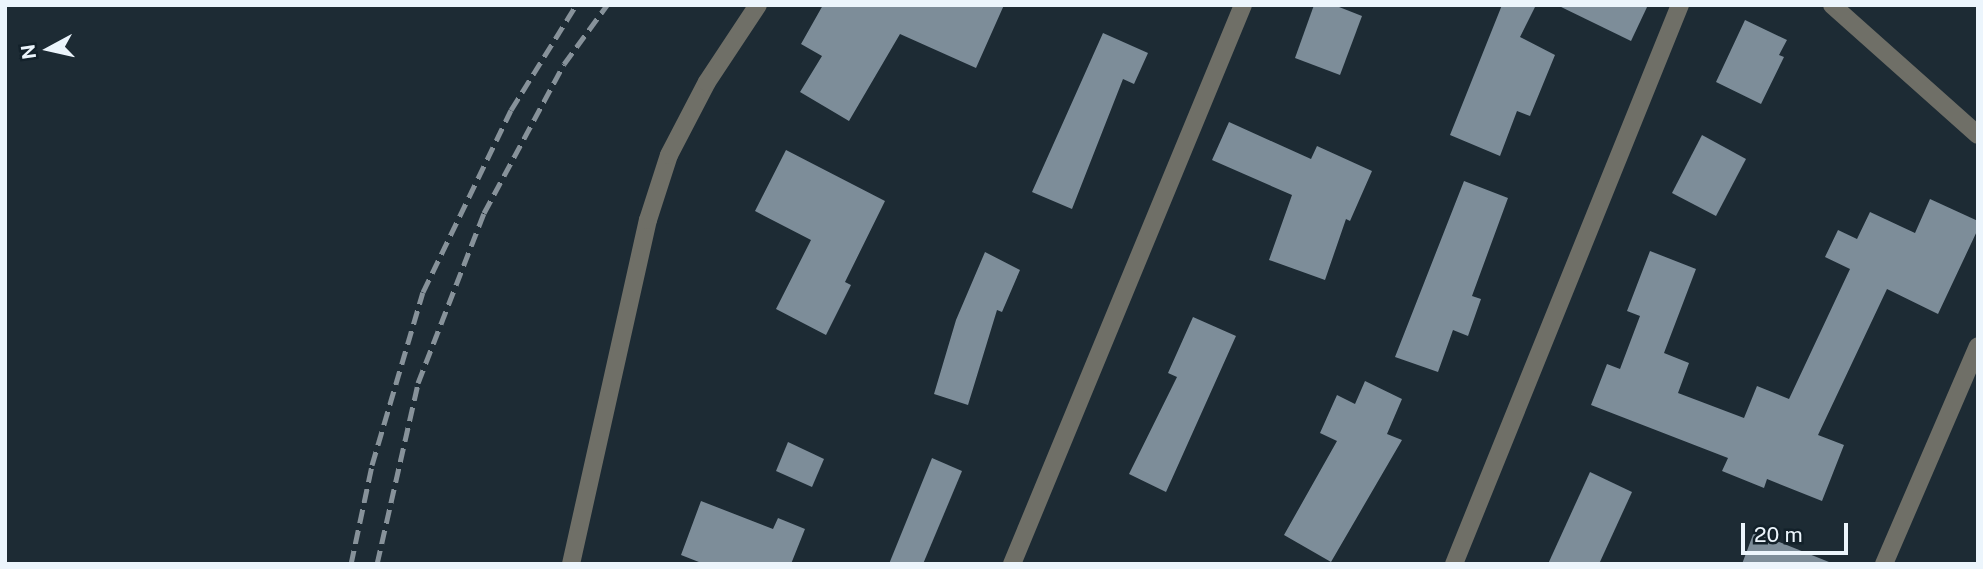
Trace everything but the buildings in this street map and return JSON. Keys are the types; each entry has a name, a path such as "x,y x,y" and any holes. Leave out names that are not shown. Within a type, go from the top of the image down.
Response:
{"street":[{"path":"571,564 648,219 682,131 707,82 758,5"},
{"path":"1012,564 1243,5"},
{"path":"1454,564 1680,5"},
{"path":"1832,5 1978,135"},
{"path":"1884,564 1978,346"}],"railway":[{"path":"351,564 372,465 423,292 511,110 576,5"},
{"path":"377,564 418,383 484,213 564,64 607,5"}]}
